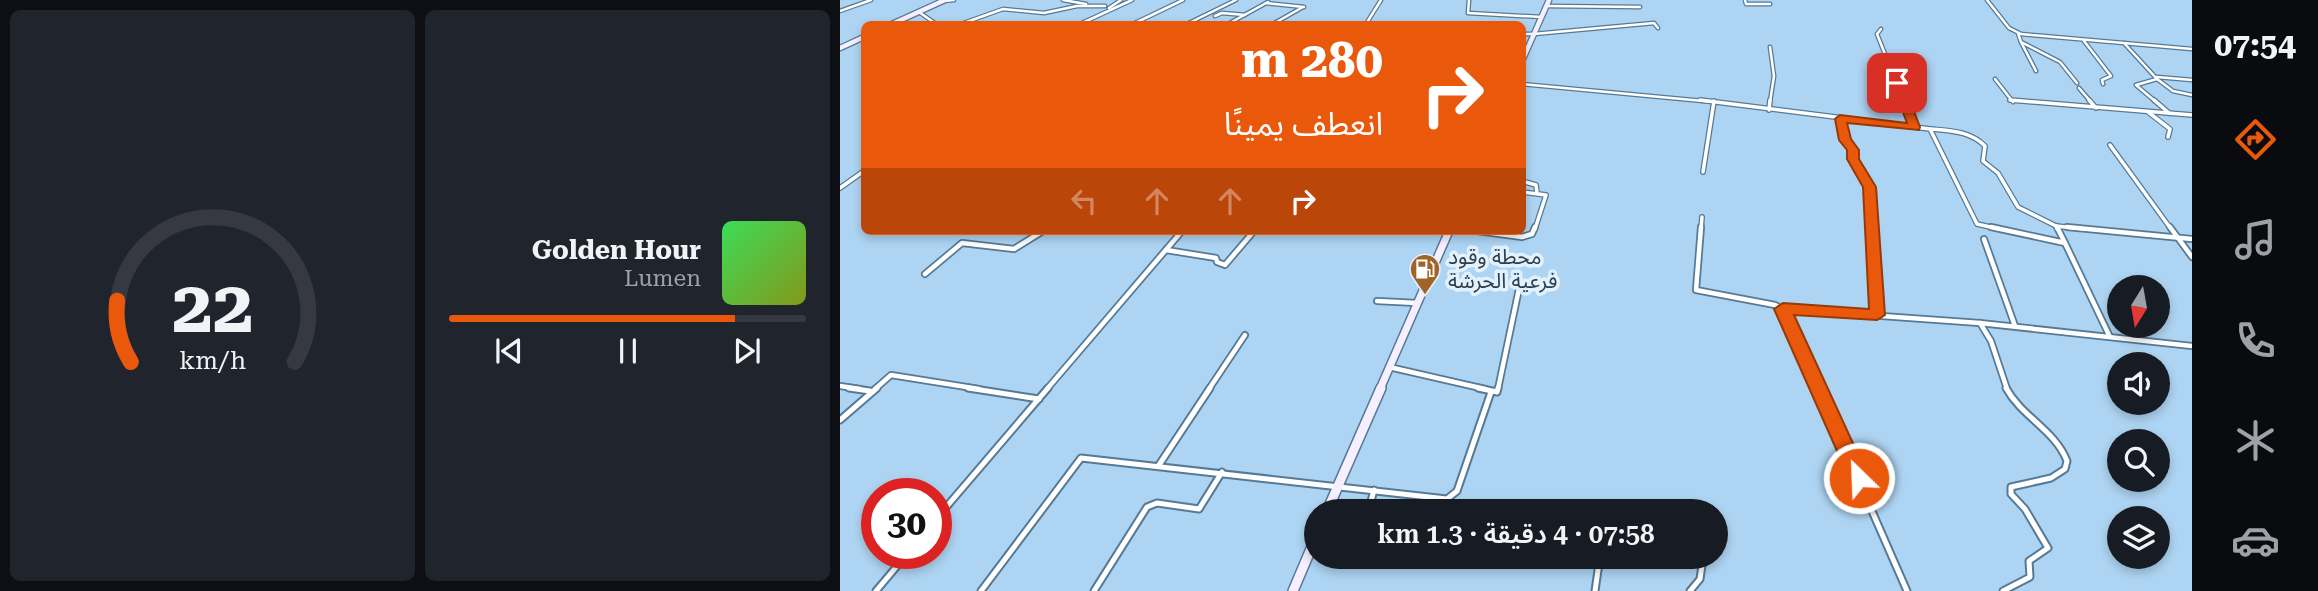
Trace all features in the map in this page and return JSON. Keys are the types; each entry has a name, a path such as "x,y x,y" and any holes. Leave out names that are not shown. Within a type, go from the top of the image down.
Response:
{"street":[{"path":"840,11 872,0"},
{"path":"899,21 944,0 954,0"},
{"path":"1063,0 1108,7"},
{"path":"1085,21 1121,0"},
{"path":"969,21 1003,9 1046,13 1077,6 1108,7 1132,0"},
{"path":"1139,21 1183,0"},
{"path":"1192,21 1236,0"},
{"path":"1368,21 1381,0"},
{"path":"1469,0 1468,13 1542,18"},
{"path":"1526,52 1549,0"},
{"path":"1745,0 1746,4 1770,4"},
{"path":"1987,0 2009,28 2018,33 2192,49"},
{"path":"1234,21 1267,2 1304,7 1278,21"},
{"path":"1546,6 1640,7"},
{"path":"919,12 932,21"},
{"path":"1215,16 1222,13 1245,15"},
{"path":"1526,34 1637,24 1656,24 1658,28"},
{"path":"1881,29 1878,34 1886,58 1914,127"},
{"path":"2018,33 2036,71"},
{"path":"840,48 861,38"},
{"path":"2088,41 2111,76 2102,80 2103,84"},
{"path":"2021,43 2060,62 2096,108"},
{"path":"2124,43 2156,78 2172,91 2192,95"},
{"path":"1769,110 1774,76 1770,47"},
{"path":"2156,78 2192,80"},
{"path":"2156,78 2154,82 2136,84 2170,113"},
{"path":"1995,79 2008,99 2014,102 2192,115"},
{"path":"1526,84 1713,102 1965,133 1985,146 1983,161 1998,173 2017,206 2056,226 2192,239"},
{"path":"1703,172 1713,102"},
{"path":"2148,112 2170,129 2168,137"},
{"path":"1840,119 1845,140 1853,150 1853,159 1869,187 1877,315"},
{"path":"1930,130 1961,196 1970,206 1975,223 2065,243"},
{"path":"2110,145 2192,257"},
{"path":"840,188 861,173"},
{"path":"1526,182 1535,185 1537,193"},
{"path":"1526,192 1546,195 1530,235 1526,235"},
{"path":"1702,217 1696,290 1772,304 1783,309 2107,335"},
{"path":"2056,226 2107,331"},
{"path":"925,274 962,243 1016,250 1029,245 1039,235"},
{"path":"952,501 1179,235"},
{"path":"1166,250 1216,258 1217,262 1225,265 1251,235"},
{"path":"1332,499 1447,235"},
{"path":"1984,239 2015,326"},
{"path":"1389,367 1491,392 1498,391 1502,360 1520,284"},
{"path":"1377,301 1418,303"},
{"path":"1783,309 1907,591"},
{"path":"1980,323 1992,340 2012,397 2026,414 2040,423 2067,461 2065,469 2051,478 2011,487 2011,494 2025,509 2049,548 2029,561 2030,577 2003,591"},
{"path":"1159,466 1245,335"},
{"path":"2132,338 2192,346"},
{"path":"840,420 888,376 894,375 1040,399"},
{"path":"840,386 871,391"},
{"path":"981,591 1080,458 1453,497 1491,392"},
{"path":"1094,591 1147,507 1157,503 1199,509 1222,472"},
{"path":"1371,499 1374,490"},
{"path":"1293,591 1304,565"},
{"path":"876,591 895,569"},
{"path":"1595,591 1598,569"},
{"path":"1690,591 1700,579 1701,569"}],"place":[{"name":"محطة وقود فرعية الحرشة","path":"1425,296"}],"route":[{"path":"1859,478 1783,309 1877,315 1869,187 1851,155 1853,150 1845,140 1844,126 1840,119 1914,127 1897,83"}]}
